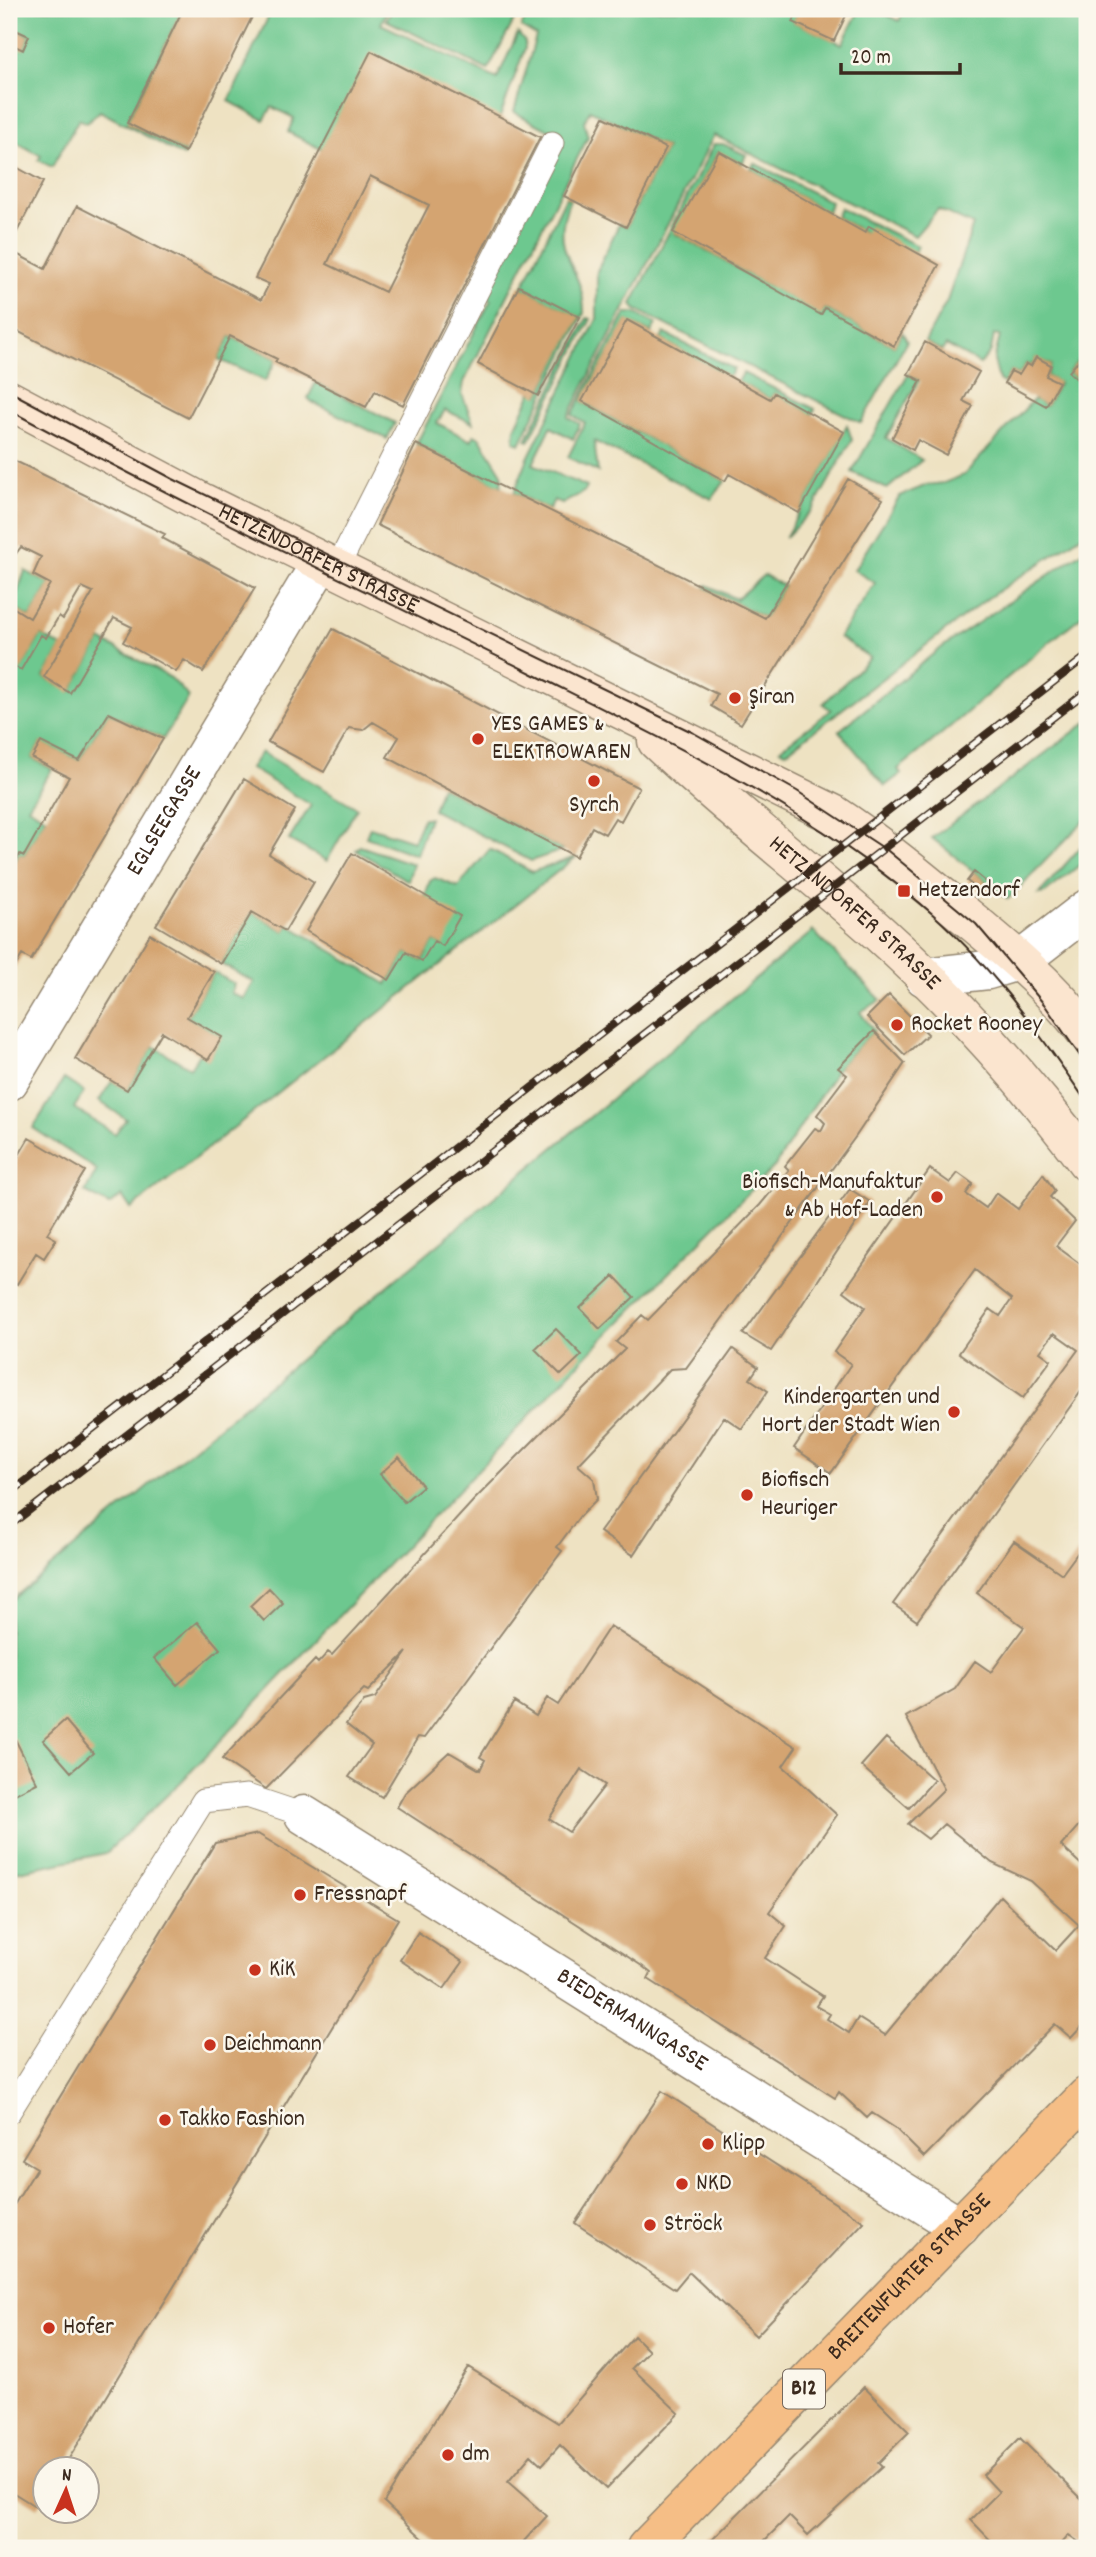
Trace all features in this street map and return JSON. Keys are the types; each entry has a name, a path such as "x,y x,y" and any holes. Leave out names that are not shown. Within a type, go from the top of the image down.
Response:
{"main road":[{"name":"HETZENDORFER STRASSE","path":"9,400 329,566 833,814 888,851 1021,960 1058,995 1087,1033"},
{"name":"HETZENDORFER STRASSE","path":"631,716 716,797 880,934 973,1025 1041,1101 1087,1161"},
{"name":"BREITENFURTER STRASSE","path":"646,2548 1087,2096"}],"street":[{"name":"EGLSEEGASSE","path":"9,1081 329,566"},
{"path":"924,977 988,970 1021,960 1087,909"},
{"name":"BIEDERMANNGASSE","path":"304,1815 960,2227"}],"lane":[{"path":"329,566 552,143"},
{"path":"9,2112 203,1801 247,1796 304,1815"}],"green space":[{"path":"9,9 183,9 127,123 185,152 183,156 100,111 87,123 79,119 52,167 38,160 41,156 16,142 13,146 9,144 9,43 23,49 29,36 9,27"},
{"path":"272,9 388,9 381,24 497,79 518,33 525,42 525,48 500,117 321,149 288,132 294,118 272,107 264,120 229,101"},
{"path":"392,9 520,9 488,70 386,20"},
{"path":"530,9 799,9 794,22 842,44 860,9 887,9 885,14 899,21 905,9 1087,9 1087,350 1069,372 1087,388 1087,532 988,598 786,752 780,749 831,710 823,704 870,658 839,637 875,583 854,570 900,496 964,475 1034,399 1046,406 1059,383 1046,376 1051,365 1036,358 1031,366 1026,364 1019,375 1011,371 1004,383 999,380 994,360 1000,336 994,335 991,351 980,364 946,345 942,351 925,342 947,301 973,225 938,209 915,236 714,135 568,417 580,424 573,439 551,427 533,464 587,487 585,491 562,504 554,500 549,510 514,493 528,458 597,319 597,271 619,224 626,227 666,148 590,110 584,122 588,137 464,382 462,394 473,423 445,410 437,423 471,441 474,435 480,438 502,474 501,487 416,444 491,300 474,291 552,132 514,112 536,36 521,27"},
{"path":"714,144 723,144 746,155 742,164 718,152 674,233 821,314 825,308 894,346 902,332 907,341 861,423 635,309 632,304"},
{"path":"754,163 831,202 827,212 751,169"},
{"path":"566,197 570,199 562,235 564,248 579,282 584,313 520,444 514,441 515,428 532,392 539,395 579,317 522,288"},
{"path":"840,208 918,246 915,252 865,233 836,217"},
{"path":"626,313 635,313 656,324 651,333 627,321 582,401 725,481 712,499 594,441 598,472 568,457 585,423 572,415"},
{"path":"587,318 591,319 529,441 526,440"},
{"path":"664,333 734,369 729,377 661,339"},
{"path":"230,336 277,359 265,381 218,359"},
{"path":"743,373 815,409 812,415 774,393 770,399 738,382"},
{"path":"908,374 919,380 886,438 922,460 887,489 852,472"},
{"path":"316,382 395,423 387,439 312,402 308,398"},
{"path":"847,425 852,440 813,509 785,538"},
{"path":"1087,549 1087,612 898,769 901,774 885,786 839,731 938,650"},
{"path":"25,571 50,584 30,618 14,608 9,616"},
{"path":"764,575 784,586 765,618 705,588 707,585 736,599"},
{"path":"41,635 62,647 44,677 70,692 101,640 171,678 189,697 163,739 109,713 79,761 41,743 32,758 52,769 28,807 46,818 24,856 20,854 12,868 9,867 9,663 21,669"},
{"path":"1087,722 1087,818 1008,899 932,838"},
{"path":"261,752 357,808 327,861 289,840 311,805 250,768"},
{"path":"441,786 563,850 531,861 433,810"},
{"path":"423,818 429,818 416,855 366,837 370,827 413,841"},
{"path":"1087,840 1087,859 1045,893 1039,894"},
{"path":"360,846 413,864 408,881 356,850"},
{"path":"490,849 532,872 576,857 131,1209 122,1196 109,1205 85,1192 97,1170 33,1128 64,1079 84,1092 74,1108 115,1134 126,1119 99,1101 112,1081 127,1090 153,1046 190,1068 199,1054 208,1059 221,1037 187,1017 214,972 234,984 231,993 244,999 254,982 221,964 252,912 284,931 289,925 387,984 406,952 422,961 434,941 442,945 425,896 430,881 435,878 458,887"},
{"path":"813,931 881,1000 860,1012 874,1031 838,1068 775,1166 591,1351 181,1782 106,1853 9,1873 9,1602"}],"building":[{"path":"183,9 256,9 185,152 127,123"},
{"path":"799,9 849,9 834,41 793,22"},
{"path":"9,27 29,36 23,50 9,43"},
{"path":"371,51 540,137 403,405 375,391 366,407 275,362 277,359 230,336 188,418 9,327 9,250 45,269 77,206 261,300 269,284 255,278","holes":["370,176 429,205 385,292 327,264"]},
{"path":"604,117 666,148 626,227 564,196"},
{"path":"719,151 865,233 869,226 939,265 894,346 825,308 821,315 673,232"},
{"path":"9,163 43,182 9,247"},
{"path":"519,286 580,317 538,396 478,364"},
{"path":"627,320 770,399 774,393 844,432 799,513 729,474 725,481 582,401"},
{"path":"925,342 979,372 963,401 973,406 946,455 918,440 913,450 892,438 921,381 908,374"},
{"path":"1087,350 1087,388 1069,372"},
{"path":"1036,357 1051,365 1046,376 1059,382 1046,406 1004,383 1011,371 1019,375 1026,364 1031,366"},
{"path":"416,444 765,618 848,479 883,499 741,724 711,706 717,694 377,525"},
{"path":"9,458 165,534 162,538 255,588 203,672 184,660 176,672 123,642 132,627 114,618 70,693 44,677 93,592 82,587 63,619 59,616 46,638 41,635 21,670 9,663 9,616 14,608 30,618 50,584 33,575 41,557 21,547 9,563"},
{"path":"333,629 639,788 621,821 615,818 605,834 592,827 576,857 387,757 399,737 373,722 363,730 349,728 324,772 268,742"},
{"path":"109,713 163,739 31,960 22,955 9,977 9,888 12,883 9,881 9,867 12,868 20,854 24,856 69,777 32,758 41,742 79,761"},
{"path":"244,779 295,810 269,854 314,882 285,931 252,912 221,964 156,925"},
{"path":"352,853 460,916 443,946 434,941 422,961 406,952 389,980 306,931"},
{"path":"974,872 996,890 987,897 967,881"},
{"path":"150,934 214,972 187,1017 222,1037 208,1060 162,1032 127,1090 75,1059"},
{"name":"Rocket Rooney","path":"889,995 928,1034 905,1055 867,1017"},
{"path":"874,1031 905,1063 856,1136 686,1368 670,1369 578,1465 594,1479 597,1499 580,1516 557,1547 562,1551 424,1738 418,1737 382,1797 349,1777 372,1745 346,1724 364,1701 375,1698 407,1652 368,1691 364,1689 266,1789 222,1759 315,1660 318,1663 328,1652 332,1655 474,1500 625,1349 616,1342 642,1315 648,1320 760,1205 789,1170 785,1166 815,1128 821,1131 825,1123 817,1115 847,1075 838,1068"},
{"path":"29,1138 85,1171 47,1234 56,1239 44,1258 36,1253 17,1284 9,1279 9,1172"},
{"path":"930,1169 950,1183 958,1173 973,1184 966,1194 986,1208 996,1193 1018,1209 1043,1174 1055,1191 1050,1197 1075,1221 1056,1246 1087,1269 1087,1383 917,1621 893,1604 1078,1350 1054,1333 1040,1352 1051,1360 1023,1398 959,1353 990,1309 1000,1316 1012,1299 975,1270 831,1473 794,1448 851,1364 834,1352 865,1307 844,1291"},
{"path":"850,1189 870,1202 771,1351 743,1334"},
{"path":"614,1276 634,1297 600,1329 580,1308"},
{"path":"556,1329 582,1355 561,1375 535,1349"},
{"path":"733,1349 758,1367 750,1379 768,1391 742,1429 724,1417 633,1555 600,1532"},
{"path":"399,1457 423,1486 404,1502 380,1474"},
{"path":"1087,1540 1087,1816 1061,1846 1087,1870 1087,2021 1071,2038 1055,2024 924,2157 895,2128 872,2113 867,2118 839,2092 835,2098 648,1979 651,1973 642,1966 397,1807 405,1793 449,1752 480,1770 485,1760 480,1757 514,1702 536,1716 547,1698 558,1705 610,1626 796,1747 783,1766 837,1815 769,1912 786,1926 765,1958 823,1996 816,2006 830,2014 827,2019 849,2033 858,2018 885,2035 1000,1896 1056,1950 1079,1925 1031,1881 992,1863 944,1824 928,1839 908,1824 944,1789 906,1717 955,1689 975,1661 991,1672 1024,1627 977,1593 1014,1541 1062,1574","holes":["581,1769 605,1785 569,1832 549,1819"]},
{"path":"269,1588 283,1603 264,1621 250,1606"},
{"path":"197,1622 220,1649 177,1685 154,1658"},
{"path":"65,1720 93,1753 71,1772 43,1740"},
{"path":"886,1738 934,1780 909,1808 861,1766"},
{"path":"15,1739 37,1783 9,1797 9,1742"},
{"path":"258,1834 398,1919 71,2456 32,2456 32,2504 9,2490 9,2213 37,2168 22,2159 215,1843"},
{"path":"418,1932 463,1962 444,1989 400,1960"},
{"path":"662,2091 864,2222 756,2336 689,2272 675,2289 575,2223"},
{"path":"634,2336 649,2351 632,2368 679,2413 606,2489 560,2445 542,2465 531,2455 508,2482 547,2516 524,2541 533,2548 433,2548 384,2502 468,2367 558,2423"},
{"path":"864,2387 909,2432 878,2463 882,2467 808,2535 789,2516 757,2548 704,2548"},
{"path":"1020,2438 1087,2504 1087,2548 1069,2535 1058,2548 998,2548 971,2520 999,2492 983,2475"}],"tram line":[{"path":"9,391 173,479 694,733 797,791 888,851 976,924 1044,1004 1087,1066"},
{"path":"9,410 204,511 684,750 734,777 830,836 920,903 967,948 1010,997 1087,1103"}],"railway":[{"path":"9,1494 1087,656"},
{"path":"9,1526 1087,691"}],"place":[{"name":"Şiran","path":"735,698"},
{"name":"YES GAMES & ELEKTROWAREN","path":"478,739"},
{"name":"Syrch","path":"594,781"},
{"name":"Hetzendorf","path":"904,891"},
{"name":"Rocket Rooney","path":"897,1025"},
{"name":"Biofisch-Manufaktur & Ab Hof-Laden","path":"937,1197"},
{"name":"Kindergarten und Hort der Stadt Wien","path":"954,1412"},
{"name":"Biofisch Heuriger","path":"747,1495"},
{"name":"Fressnapf","path":"300,1895"},
{"name":"KiK","path":"255,1970"},
{"name":"Deichmann","path":"210,2045"},
{"name":"Takko Fashion","path":"165,2120"},
{"name":"Klipp","path":"708,2144"},
{"name":"NKD","path":"682,2184"},
{"name":"Ströck","path":"650,2225"},
{"name":"Hofer","path":"49,2328"},
{"name":"dm","path":"448,2455"}]}
